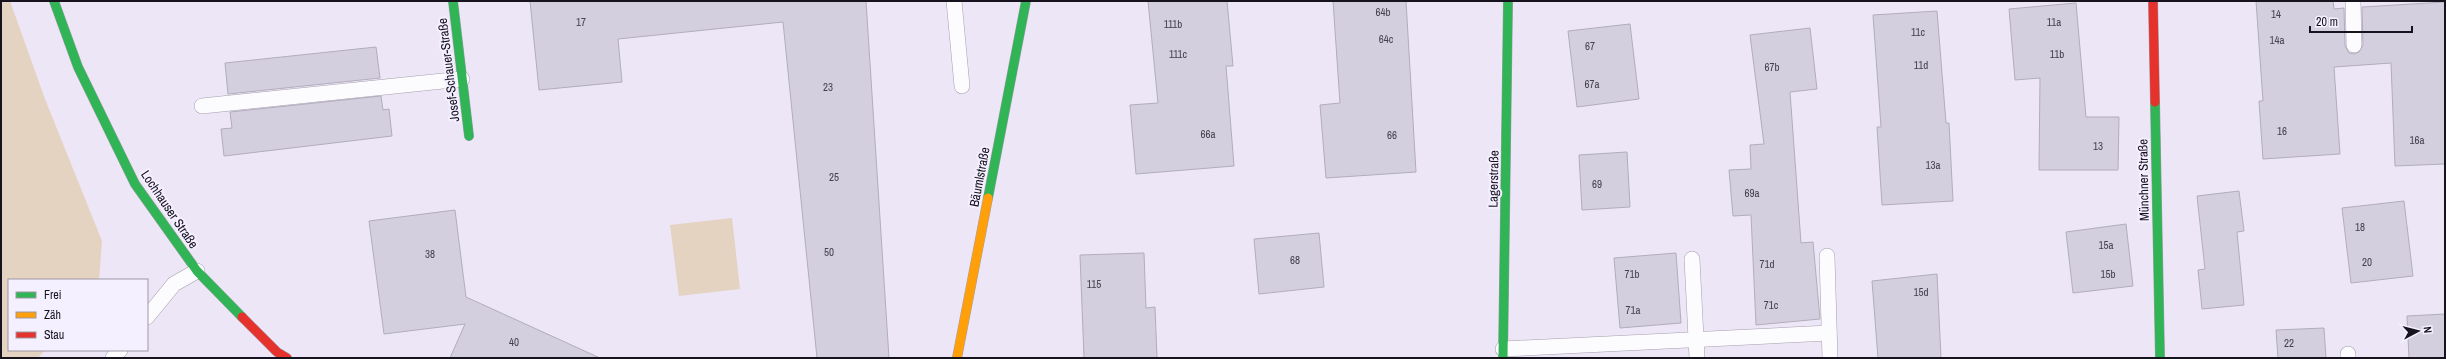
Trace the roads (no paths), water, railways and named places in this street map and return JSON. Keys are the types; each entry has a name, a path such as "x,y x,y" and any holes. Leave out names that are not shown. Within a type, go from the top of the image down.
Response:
{"street":[{"name":"Lochhauser Straße","path":"54,1 78,67 135,184 197,271 277,352 287,358"},
{"name":"Josef-Schauer-Straße","path":"453,1 469,136"},
{"name":"Bäumlstraße","path":"958,358 1026,1"},
{"name":"Lagerstraße","path":"1503,353 1508,1"},
{"name":"Münchner Straße","path":"2153,1 2160,358"}],"lane":[{"path":"954,1 962,86"},
{"path":"2353,1 2354,45"},
{"path":"202,106 462,79"},
{"path":"1827,256 1830,358"},
{"path":"1692,259 1697,358"},
{"path":"148,316 174,284 197,271"},
{"path":"1503,353 1696,339 1829,332"}]}
